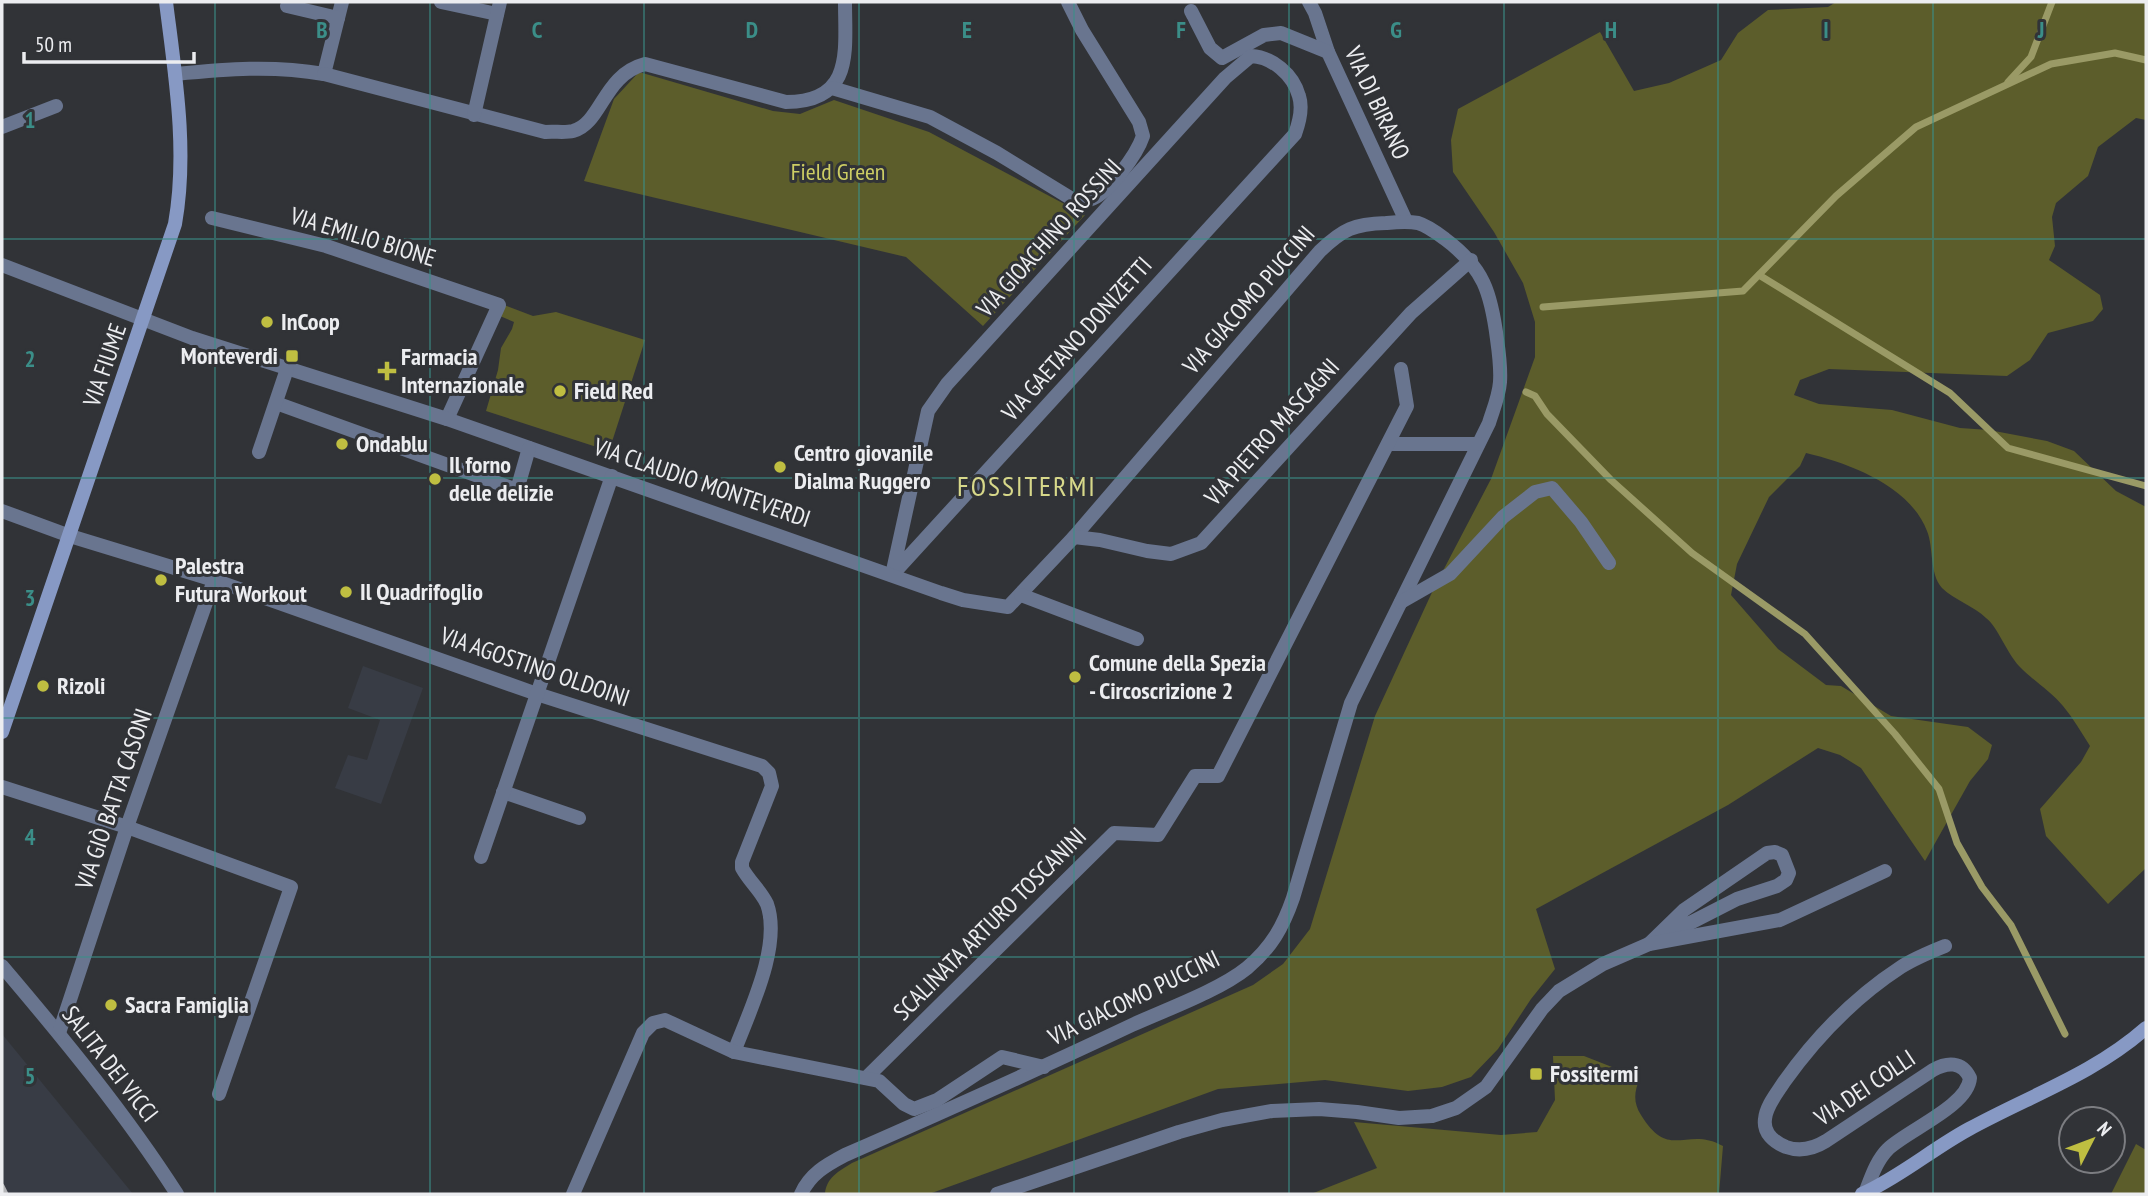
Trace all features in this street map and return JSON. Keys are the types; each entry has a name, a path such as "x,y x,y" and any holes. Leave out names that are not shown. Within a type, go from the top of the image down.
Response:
{"main road":[{"name":"VIA FIUME","path":"2,732 175,224 178,208 179,139 175,74 166,2"},
{"name":"VIA DEI COLLI","path":"1864,1194 1968,1130 2121,1050 2146,1028"}],"street":[{"path":"324,74 342,2"},
{"path":"441,2 499,8 474,115"},
{"path":"175,74 258,67 290,68 324,74 545,132 574,131 589,121 621,76 645,64 786,102 811,99 832,88 840,78 845,52 845,2"},
{"path":"832,88 930,117 997,153 1072,199 1087,201 1108,187 1134,154 1143,136 1139,122 1082,30 1068,2"},
{"name":"VIA DI BIRANO","path":"1309,2 1328,52 1406,221"},
{"path":"287,6 338,18"},
{"path":"1191,10 1210,48 1222,58 1264,35 1280,33 1328,52"},
{"name":"VIA GIOACHINO ROSSINI","path":"892,575 928,411 947,384 1207,97 1251,57 1264,57 1287,75 1300,97 1300,118 1295,134"},
{"path":"2,127 56,106"},
{"name":"VIA GAETANO DONIZETTI","path":"892,575 1295,134"},
{"name":"VIA EMILIO BIONE","path":"212,218 326,246 499,305 447,419"},
{"name":"VIA GIACOMO PUCCINI","path":"801,1194 821,1168 1234,978 1274,940 1289,911 1351,704 1478,444 1496,400 1500,382 1500,360 1490,296 1483,278 1471,260 1436,232 1421,224 1406,221 1364,224 1337,235 1320,251 1074,537 1008,607 963,600 941,593"},
{"name":"VIA PIETRO MASCAGNI","path":"1074,537 1171,554 1201,543 1411,313 1471,260"},
{"name":"VIA CLAUDIO MONTEVERDI","path":"2,265 192,338 447,419 941,593"},
{"path":"259,452 287,369"},
{"name":"SCALINATA ARTURO TOSCANINI","path":"866,1078 1114,833 1158,835 1195,776 1218,776 1407,406 1401,369"},
{"path":"276,403 517,490 530,448"},
{"path":"1388,444 1478,444"},
{"path":"481,857 612,476"},
{"path":"1400,603 1450,573 1503,517 1535,492 1552,488 1581,522 1609,563"},
{"name":"VIA AGOSTINO OLDOINI","path":"2,511 70,536 214,580 537,694 766,769 772,786 742,862 743,868 765,901 771,918 771,935 766,964 734,1052"},
{"name":"VIA GIÒ BATTA CASONI","path":"60,1033 127,827 214,580"},
{"path":"1021,594 1137,639"},
{"path":"2,787 127,827 291,887 219,1094"},
{"path":"503,792 579,818"},
{"path":"997,1194 1222,1120 1272,1111 1319,1109 1357,1111 1399,1118 1432,1116 1456,1108 1486,1087 1542,1009 1559,991 1603,964 1649,944 1737,900 1783,882 1789,873 1782,855 1767,853 1684,910 1649,944"},
{"path":"1649,944 1780,920 1885,871"},
{"name":"VIA DEI COLLI","path":"1864,1194 1878,1163 1888,1149 1949,1106 1966,1090 1970,1078 1963,1068 1952,1064 1937,1067 1810,1149 1795,1150 1779,1144 1767,1132 1764,1121 1795,1067 1838,1018 1900,967 1945,946"},
{"name":"SALITA DEI VICCI","path":"2,966 60,1033 150,1153 177,1194"},
{"path":"573,1194 643,1033 658,1020 665,1020 734,1052 879,1081 904,1104 914,1109 937,1100 1002,1057 1044,1067"}],"shaded area":[{"path":"363,666 423,688 381,804 335,788 348,755 367,760 380,720 348,708"},
{"path":"2,1034 133,1194 2,1194"}],"green space":[{"path":"1836,2 2146,2 2146,120 2136,118 2098,147 2088,176 2056,203 2052,217 2055,246 2049,260 2100,295 2103,309 2093,321 2048,333 2030,360 2007,376 1829,369 1800,380 1794,395 1819,404 1892,410 1960,428 1989,430 2047,441 2074,451 2116,491 2146,507 2146,868 2108,904 2046,836 2040,809 2081,762 2090,746 2058,701 2015,661 1990,622 1942,588 1933,568 1927,531 1919,515 1907,501 1893,489 1859,470 1806,453 1800,466 1769,497 1737,564 1731,595 1778,649 1826,685 1841,686 1891,716 1968,727 1992,745 1988,759 1970,781 1925,861 1861,768 1840,755 1818,748 1728,805 1536,909 1555,969 1531,999 1498,1049 1471,1077 1442,1087 1408,1091 1325,1080 1218,1089 929,1194 825,1194 831,1179 852,1163 1253,985 1283,964 1310,929 1375,716 1434,588 1491,479 1535,357 1535,322 1523,283 1494,232 1453,172 1451,140 1458,109 1600,32 1634,91 1669,83 1721,60 1738,33 1768,10 1828,7"},
{"name":"Field Green","path":"639,72 773,111 800,114 834,100 929,132 1085,215 983,326 906,257 584,181 614,99"},
{"name":"Field Red","path":"504,305 533,316 556,312 645,340 609,451 486,411 498,370 501,348 514,322 500,316"},
{"path":"1553,1056 1584,1056 1640,1078 1636,1101 1638,1110 1651,1129 1670,1140 1699,1139 1723,1146 1719,1194 1311,1194 1377,1168 1354,1122 1501,1135 1537,1132 1555,1100"},
{"path":"2136,1144 2146,1150 2146,1194 2111,1194 2120,1175 2127,1175 2127,1162"}],"waterway":[{"path":"2008,82 2031,57 2052,2"},
{"path":"1543,307 1743,291 1836,196 1916,127 2051,64 2115,53 2146,60"},
{"path":"1759,275 1950,393 2008,448 2146,486"},
{"path":"1526,392 1535,396 1547,414 1611,480 1692,553 1805,634 1895,734 1939,789 1957,843 1982,887 2011,925 2065,1034"}],"railway":[{"path":"2,1186 6,1194"}],"place":[{"name":"InCoop","path":"267,322"},
{"name":"Monteverdi","path":"292,356"},
{"name":"Farmacia Internazionale","path":"387,371"},
{"name":"Field Red","path":"560,391"},
{"name":"Ondablu","path":"342,444"},
{"name":"Centro giovanile Dialma Ruggero","path":"780,467"},
{"name":"Il forno delle delizie","path":"435,479"},
{"name":"Palestra Futura Workout","path":"161,580"},
{"name":"Il Quadrifoglio","path":"346,592"},
{"name":"Comune della Spezia - Circoscrizione 2","path":"1075,677"},
{"name":"Rizoli","path":"43,686"},
{"name":"Sacra Famiglia","path":"111,1005"},
{"name":"Fossitermi","path":"1536,1074"}],"district":[{"name":"FOSSITERMI","path":"1027,486"}]}
